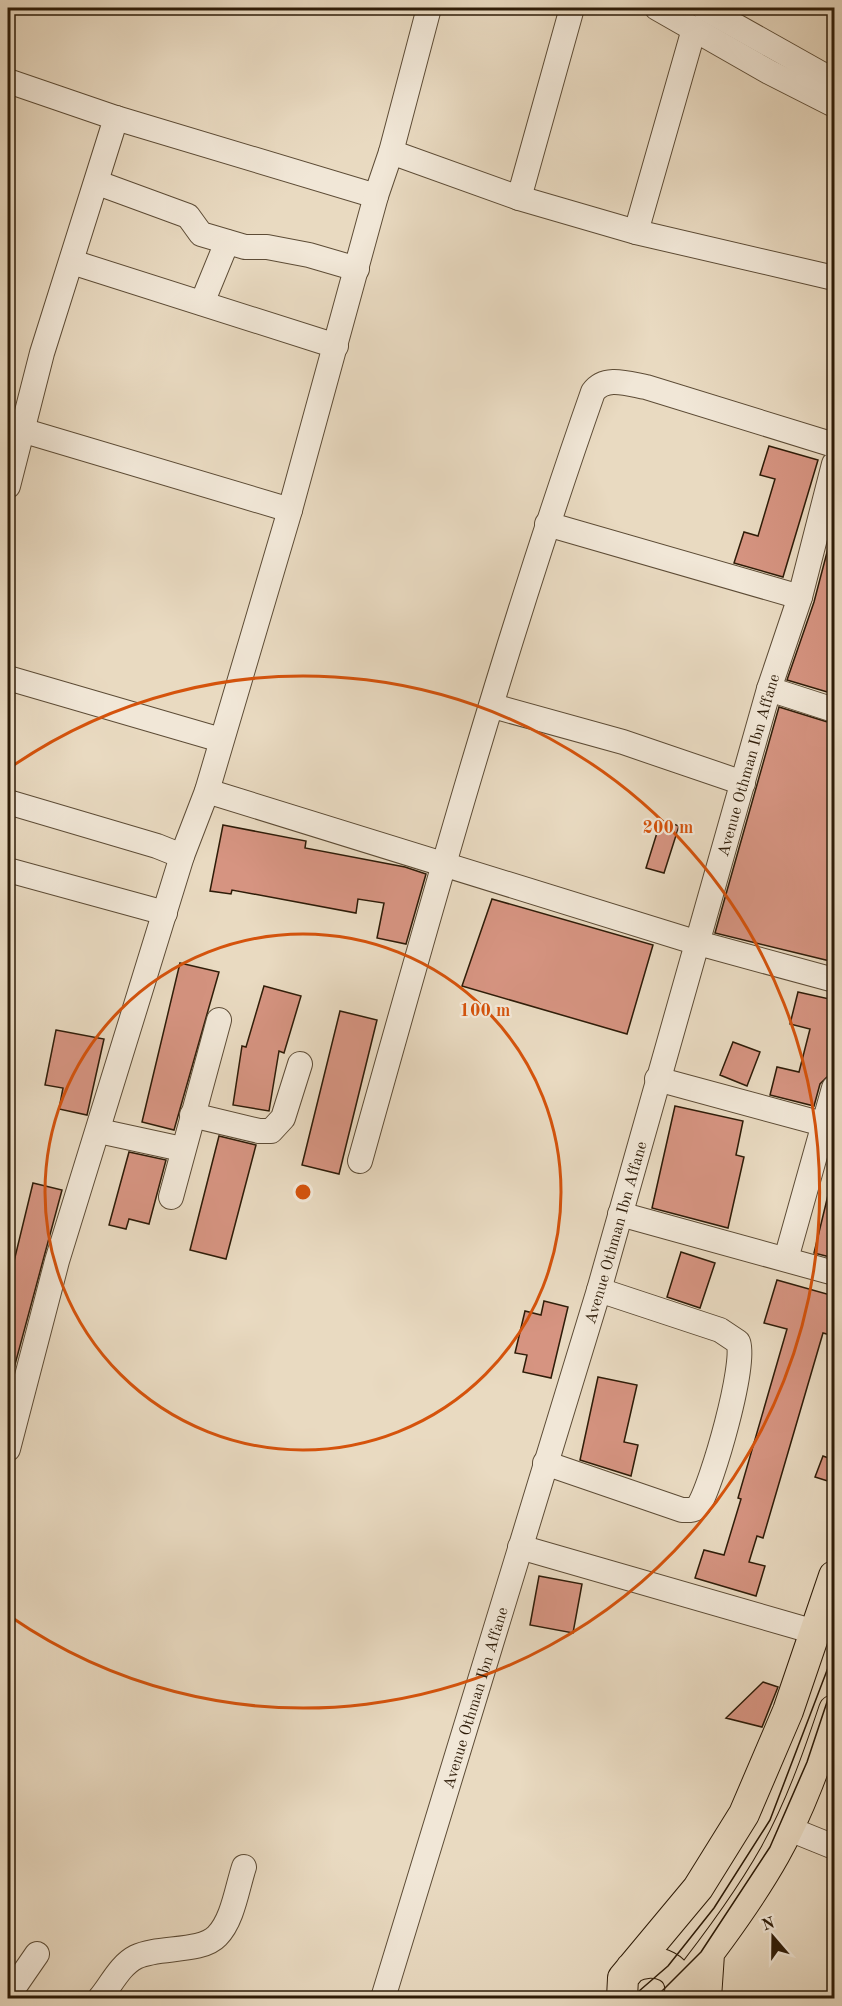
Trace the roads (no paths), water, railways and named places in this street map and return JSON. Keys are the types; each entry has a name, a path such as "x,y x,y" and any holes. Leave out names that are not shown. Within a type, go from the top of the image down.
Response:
{"main road":[{"path":"626,1981 698,1888 744,1814 788,1711 834,1576"},
{"path":"686,1996 709,1954 760,1879 788,1828 834,1710"},
{"path":"602,1998 626,1981 643,1962 656,1961 668,1966 677,1976 686,1996"}],"street":[{"path":"8,1449 12,1420 57,1261 182,856 207,791 290,510 376,196 391,152 429,8"},
{"path":"519,198 572,8"},
{"path":"657,8 703,13 834,81"},
{"path":"636,232 703,13"},
{"path":"703,13 834,105"},
{"path":"8,81 116,118 376,196"},
{"path":"8,486 15,428 98,183 116,118"},
{"path":"391,152 519,198 636,232 834,279"},
{"path":"98,183 188,216 201,234 245,247 267,247 309,255 357,269"},
{"path":"202,303 227,242"},
{"path":"72,262 336,346"},
{"path":"360,1161 444,867 547,524 593,393 597,387 607,383 646,387 834,445"},
{"path":"15,428 290,510"},
{"name":"Avenue Othman Ibn Affane","path":"383,1998 599,1290 769,689 800,597 832,480"},
{"path":"547,524 800,597"},
{"path":"8,678 221,740"},
{"path":"769,689 834,710"},
{"path":"493,706 623,742 743,783"},
{"path":"207,791 444,867 698,943 834,980"},
{"path":"8,802 156,846 182,856"},
{"path":"8,870 165,913"},
{"path":"171,1197 182,1149 219,1020"},
{"path":"192,1115 271,1131 283,1118 300,1064"},
{"path":"657,1079 829,1125"},
{"path":"786,1259 829,1125 834,1088"},
{"path":"99,1131 182,1149"},
{"path":"620,1214 834,1273"},
{"path":"545,1463 682,1510 696,1508 711,1478 739,1367 738,1342 720,1330 599,1290"},
{"path":"520,1547 815,1632"},
{"path":"788,1828 834,1847"},
{"path":"100,1998 124,1966 136,1957 202,1944 216,1938 224,1926 244,1867"},
{"path":"11,1986 37,1954"}],"tram line":[{"path":"631,1998 668,1966 714,1908 770,1820 834,1652"},
{"path":"655,1998 701,1952 770,1847 807,1762 834,1681"}]}
